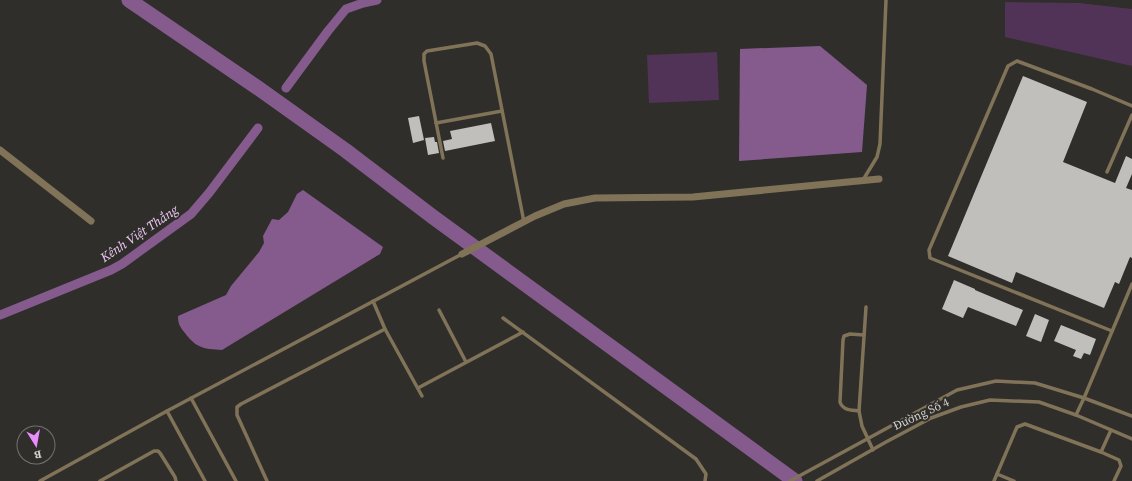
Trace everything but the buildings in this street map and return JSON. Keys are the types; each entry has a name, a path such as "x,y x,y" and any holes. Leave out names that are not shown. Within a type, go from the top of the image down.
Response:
{"street":[{"path":"0,150 91,221"},
{"path":"462,254 535,216 564,204 595,198 693,197 879,179"}],"lane":[{"path":"862,180 877,157 880,144 886,0"},
{"path":"443,158 424,61 424,54 427,51 477,43 485,46 491,54 524,222"},
{"path":"1112,331 930,258 929,250 1008,66 1017,61 1092,89 1132,106"},
{"path":"436,123 502,111"},
{"path":"1107,172 1132,115"},
{"path":"40,481 191,398 462,254"},
{"path":"1076,415 1132,284"},
{"path":"373,301 385,329 422,396"},
{"path":"866,307 859,411 861,422 873,450"},
{"path":"439,310 466,362"},
{"path":"504,318 696,459 706,474 705,481"},
{"path":"267,481 237,415 237,407 385,329"},
{"path":"418,388 523,332"},
{"path":"859,411 846,409 840,402 843,340 844,336 850,334 864,336"},
{"path":"790,481 957,390 996,381 1034,383 1084,398 1132,416"},
{"path":"191,398 236,481"},
{"name":"Đường Số 4","path":"818,481 931,418 961,407 990,400 1039,402 1076,415 1132,439"},
{"path":"167,411 205,481"},
{"path":"994,481 1017,426 1025,424 1119,460 1121,466 1114,481"},
{"path":"1101,452 1111,430"},
{"path":"100,481 154,451 158,451 175,477 176,481"},
{"path":"997,474 1014,481"}],"shaded area":[{"path":"1005,2 1079,3 1132,9 1132,66 1005,37"},
{"path":"820,46 867,85 862,152 739,161 740,49"},
{"path":"717,52 719,100 649,103 647,55"},
{"path":"303,190 383,247 380,254 222,350 205,348 197,345 189,338 181,327 178,321 178,316 226,295 231,286 259,252 264,243 263,236 272,219 279,220 288,212 297,194"}],"waterway":[{"path":"129,0 258,88 345,150 433,217 795,481"},
{"name":"Kênh Việt Thắng","path":"286,88 346,9 377,0"},
{"name":"Kênh Việt Thắng","path":"0,315 111,270 122,264 191,214 209,193 258,128"}]}
